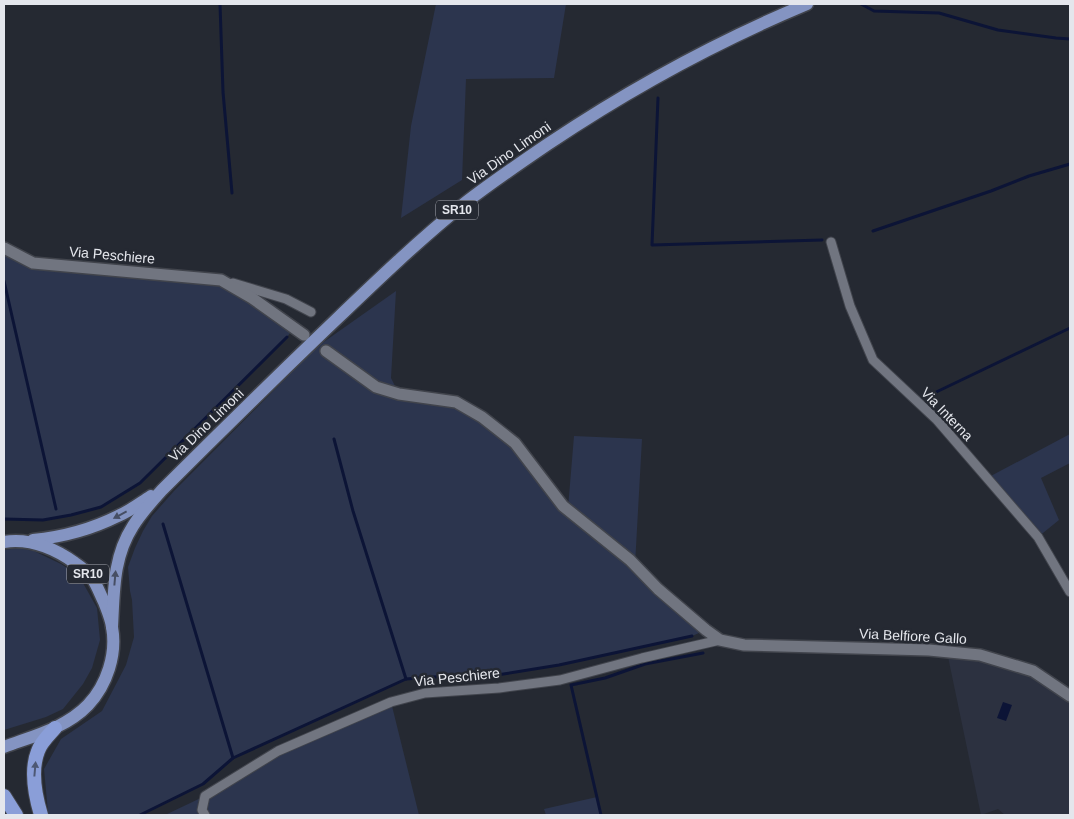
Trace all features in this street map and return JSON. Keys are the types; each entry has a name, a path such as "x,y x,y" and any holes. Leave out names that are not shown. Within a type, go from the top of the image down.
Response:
{"highway":[{"path":"41,815 35,791 35,764 38,751 55,728"},
{"path":"6,799 16,815"}],"main road":[{"name":"Via Dino Limoni","path":"162,490 345,311 394,265 467,202 531,156 610,104 691,58 807,4"},
{"name":"SR10","path":"4,542 50,538 93,527 119,516 162,490"},
{"name":"SR10","path":"4,747 55,728 71,719 88,705 100,690 111,662 115,574 119,555 133,526 162,490"},
{"name":"SR10","path":"22,541 40,544 54,550 84,570 99,589 112,627"}],"street":[{"name":"Via Interna","path":"831,242 850,306 873,360 938,420 1038,537 1070,592"},
{"name":"Via Peschiere","path":"4,248 33,263 220,280 286,299 310,312"},
{"name":"Via Peschiere","path":"220,280 252,298 304,335"},
{"name":"Via Peschiere","path":"326,351 376,387 399,394 456,402 482,416 516,443 563,506 630,560 658,588 706,630 720,640 744,645"},
{"name":"Via Peschiere","path":"205,815 202,810 205,796 278,751 391,702 425,693 499,688 560,680 720,640"},
{"name":"Via Belfiore Gallo","path":"744,645 929,650 980,655 1033,671 1070,696"}],"shaded area":[{"path":"436,4 566,4 554,78 466,79 462,180 401,218 411,126"},
{"path":"4,248 33,263 221,280 294,328 140,483 101,507 71,515 43,520 4,519"},
{"path":"396,291 391,378 399,394 456,402 515,443 568,508 574,436 642,439 635,565 706,630 692,636 559,665 497,675 406,679 233,758 203,784 140,815 50,815 48,812 44,769 61,739 102,711 126,665 134,637 128,567 143,531 152,516 174,491 318,346"},
{"path":"1070,434 1070,463 1041,478 1059,520 1038,537 987,478"},
{"path":"18,548 34,551 61,564 73,572 83,583 97,608 100,640 92,668 83,684 63,709 46,717 4,730 4,550"},
{"path":"947,652 1033,671 1070,696 1070,815 1005,815 998,809 981,815"},
{"path":"391,702 419,815 165,815 205,796 278,751"},
{"path":"1003,702 1012,705 1006,721 997,718"},
{"path":"597,797 601,815 546,815 544,809"}],"waterway":[{"path":"220,4 223,92 232,193"},
{"path":"861,4 874,11 939,13 998,30 1070,39"},
{"path":"658,98 652,245 822,240"},
{"path":"873,231 991,191 1029,176 1070,164"},
{"path":"4,281 56,509"},
{"path":"930,395 1070,328"},
{"path":"4,519 43,520 71,515 101,507 140,483 287,337"},
{"path":"334,439 353,511 406,679"},
{"path":"163,524 233,758"},
{"path":"140,815 203,784 233,758 406,679 497,675 559,665 692,636"},
{"path":"601,815 571,685 605,678 645,664 703,653"}]}
